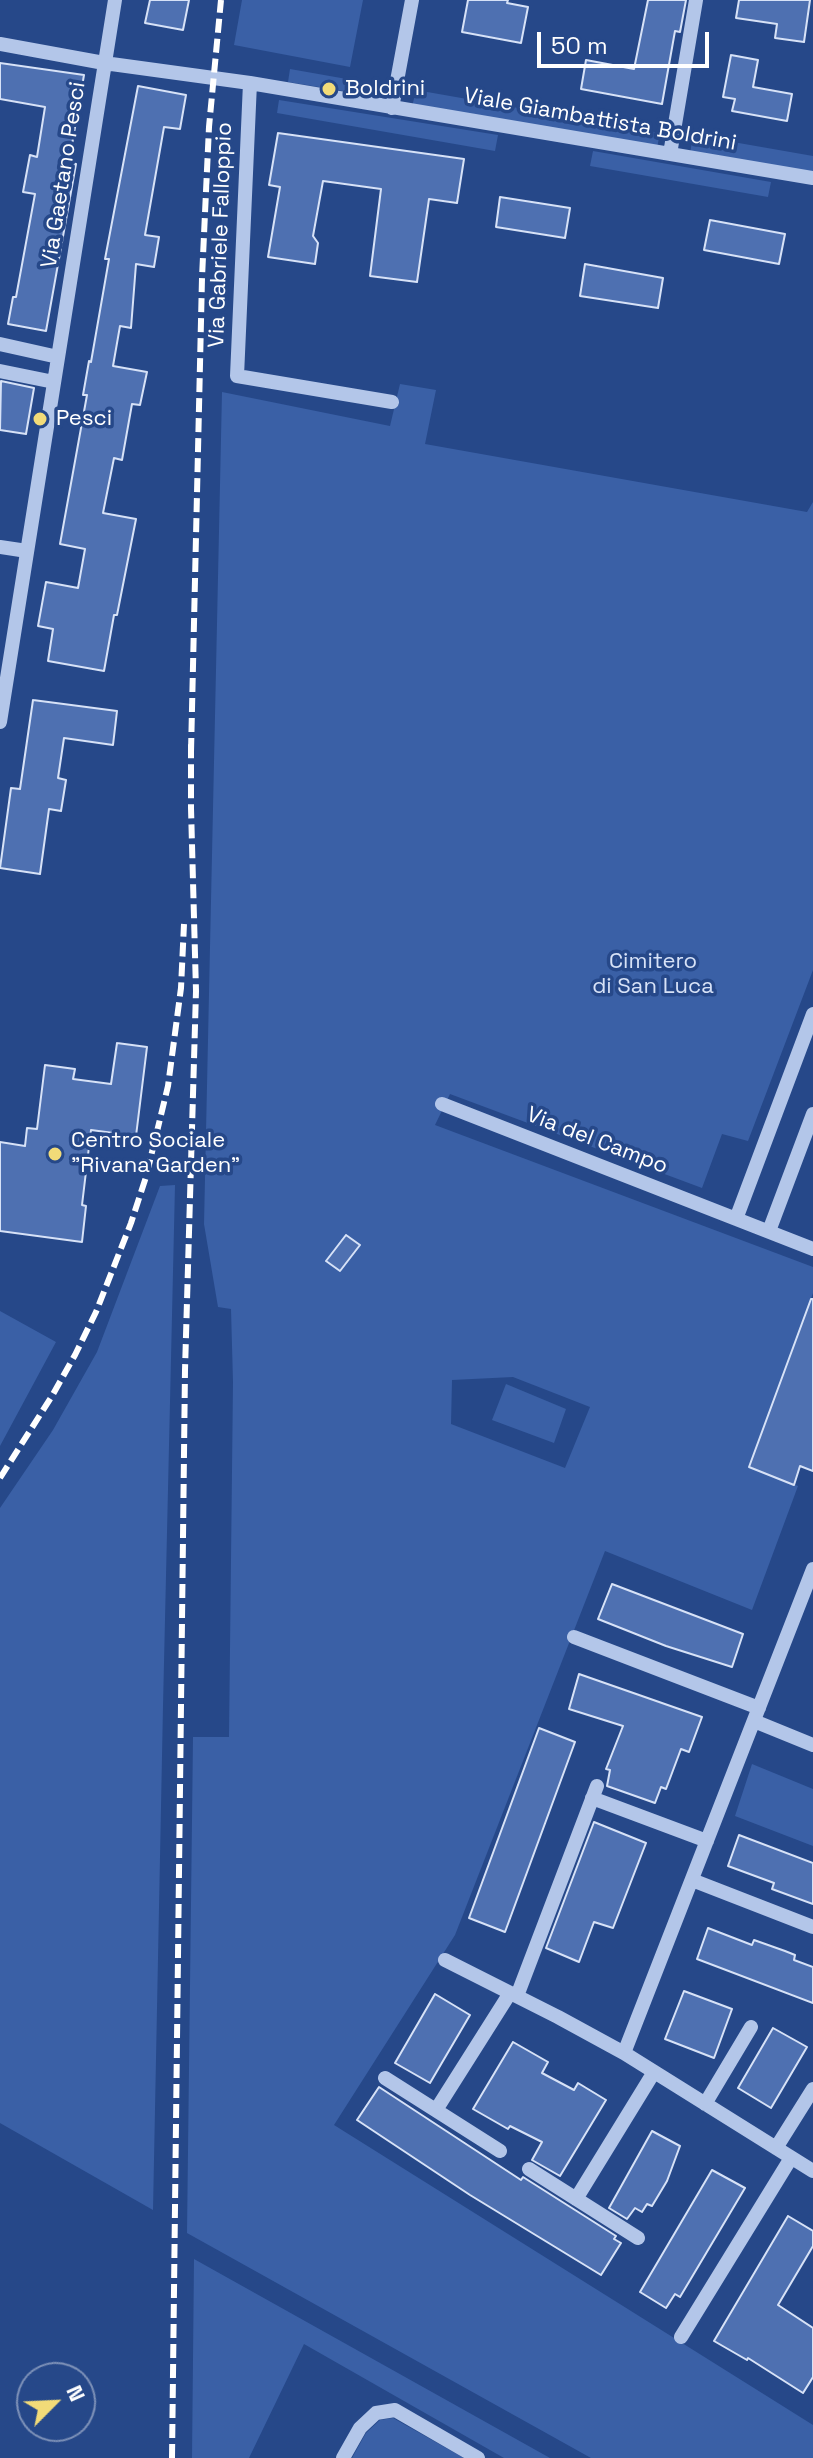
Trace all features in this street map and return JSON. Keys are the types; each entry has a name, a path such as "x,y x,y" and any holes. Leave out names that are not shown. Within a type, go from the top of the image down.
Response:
{"street":[{"name":"Via Gaetano Pesci","path":"0,722 115,0"},
{"path":"392,108 412,0"},
{"path":"670,154 696,0"},
{"name":"Viale Giambattista Boldrini","path":"0,44 813,178"},
{"name":"Via Gabriele Falloppio","path":"250,83 237,376 392,402"},
{"path":"0,344 58,357"},
{"path":"0,371 54,382"},
{"path":"0,547 27,551"},
{"path":"736,1219 813,1014"},
{"name":"Via del Campo","path":"442,1104 813,1249"},
{"path":"769,1231 813,1114"},
{"path":"624,2053 813,1569"},
{"path":"574,1637 756,1714 813,1745"},
{"path":"436,2110 514,1995 594,1792 707,1841"},
{"path":"692,1880 813,1927"},
{"path":"445,1960 624,2053 813,2171"},
{"path":"705,2104 751,2027"},
{"path":"576,2199 654,2072"},
{"path":"385,2078 500,2151"},
{"path":"776,2148 813,2089"},
{"path":"681,2337 791,2158"},
{"path":"529,2169 638,2238"},
{"path":"343,2458 360,2428 376,2413 395,2410 478,2458"}],"green space":[{"path":"242,0 363,0 350,67 234,45"},
{"path":"290,69 358,81 356,93 288,82"},
{"path":"416,90 660,133 657,148 412,107"},
{"path":"279,100 498,135 495,151 277,113"},
{"path":"693,135 813,156 813,174 690,154"},
{"path":"593,151 771,182 768,197 590,166"},
{"name":"Cimitero di San Luca","path":"400,384 436,390 425,444 807,512 813,502 813,970 748,1141 722,1134 702,1188 450,1094 435,1125 813,1267 813,1293 750,1467 798,1486 752,1610 605,1551 455,1935 334,2125 813,2425 813,2458 591,2458 187,2233 193,1737 229,1737 231,1309 218,1307 204,1224 222,392 390,426","holes":["513,1377 590,1407 565,1468 451,1424 452,1380"]},
{"path":"175,1185 153,2210 0,2123 0,1508 53,1430 97,1352 160,1186"},
{"path":"0,1311 56,1342 0,1446"},
{"path":"506,1384 566,1409 554,1443 492,1420"},
{"path":"752,1764 813,1789 813,1846 735,1816"},
{"path":"194,2259 550,2458 504,2458 304,2344 249,2458 192,2458"},
{"path":"393,2418 464,2458 352,2458 366,2433 380,2420"}],"building":[{"path":"150,0 189,0 183,30 145,23"},
{"path":"468,0 508,0 507,3 528,7 521,43 462,32"},
{"path":"648,0 686,0 680,32 675,31 662,104 581,89 586,60 634,69"},
{"path":"739,0 810,0 804,42 775,38 777,24 736,18"},
{"path":"731,55 758,60 753,87 792,94 787,121 732,111 735,99 723,97"},
{"path":"0,63 84,75 69,162 76,164 46,331 8,324 35,194 23,192 30,155 37,157 45,107 0,99"},
{"path":"138,86 186,95 180,129 164,127 145,235 159,237 154,267 136,264 131,328 120,326 113,366 147,372 140,405 132,404 122,460 114,458 103,513 136,519 104,671 48,661 53,629 38,626 46,582 78,588 85,549 60,544 87,395 83,395 109,259 105,259"},
{"path":"278,133 464,159 457,203 429,199 417,282 370,276 381,189 323,181 313,236 318,243 315,264 268,257 280,187 269,185"},
{"path":"500,197 570,208 565,238 496,227"},
{"path":"710,220 785,234 779,264 704,250"},
{"path":"585,264 663,278 658,308 580,296"},
{"path":"1,381 34,388 26,434 0,430"},
{"path":"33,700 117,711 113,745 64,738 58,778 66,780 61,811 49,809 40,874 0,868 11,788 20,789"},
{"path":"117,1043 147,1047 136,1136 91,1130 82,1205 86,1206 82,1242 0,1231 0,1142 25,1146 27,1128 37,1129 45,1065 75,1069 73,1079 111,1084"},
{"path":"346,1235 360,1245 340,1271 326,1261"},
{"path":"811,1299 813,1471 800,1466 794,1485 749,1467"},
{"path":"612,1584 743,1634 732,1667 666,1646 598,1619"},
{"path":"579,1674 702,1717 689,1752 681,1749 666,1789 661,1787 655,1803 607,1786 610,1770 606,1769 623,1726 569,1709"},
{"path":"539,1728 575,1742 505,1932 469,1918"},
{"path":"594,1822 646,1843 613,1928 594,1922 579,1962 546,1948"},
{"path":"739,1835 813,1863 813,1904 772,1889 774,1883 728,1866"},
{"path":"708,1928 752,1945 754,1940 785,1951 795,1955 794,1960 813,1967 813,2003 697,1959"},
{"path":"684,1991 732,2009 714,2058 665,2039"},
{"path":"435,1994 470,2015 430,2083 395,2063"},
{"path":"773,2028 807,2047 771,2108 738,2088"},
{"path":"513,2042 548,2062 542,2073 574,2090 578,2083 606,2100 560,2176 532,2160 542,2142 510,2126 508,2129 473,2109"},
{"path":"379,2087 521,2180 523,2177 616,2236 614,2239 621,2243 601,2275 470,2195 357,2120"},
{"path":"652,2131 680,2146 667,2181 652,2206 647,2204 642,2212 635,2208 627,2219 609,2208"},
{"path":"712,2170 745,2188 680,2297 675,2294 666,2308 640,2292"},
{"path":"788,2216 813,2231 813,2246 778,2305 813,2328 813,2377 803,2393 748,2358 714,2341"}],"railway":[{"path":"191,752 202,278 209,127 221,0"},
{"path":"172,2458 185,1370 196,991 191,744"},
{"path":"0,1478 75,1355 96,1312 131,1223 146,1177 168,1086 181,988 184,924"}],"place":[{"name":"Boldrini","path":"329,89"},
{"name":"Pesci","path":"40,419"},
{"name":"Centro Sociale \"Rivana Garden\"","path":"55,1154"}]}
